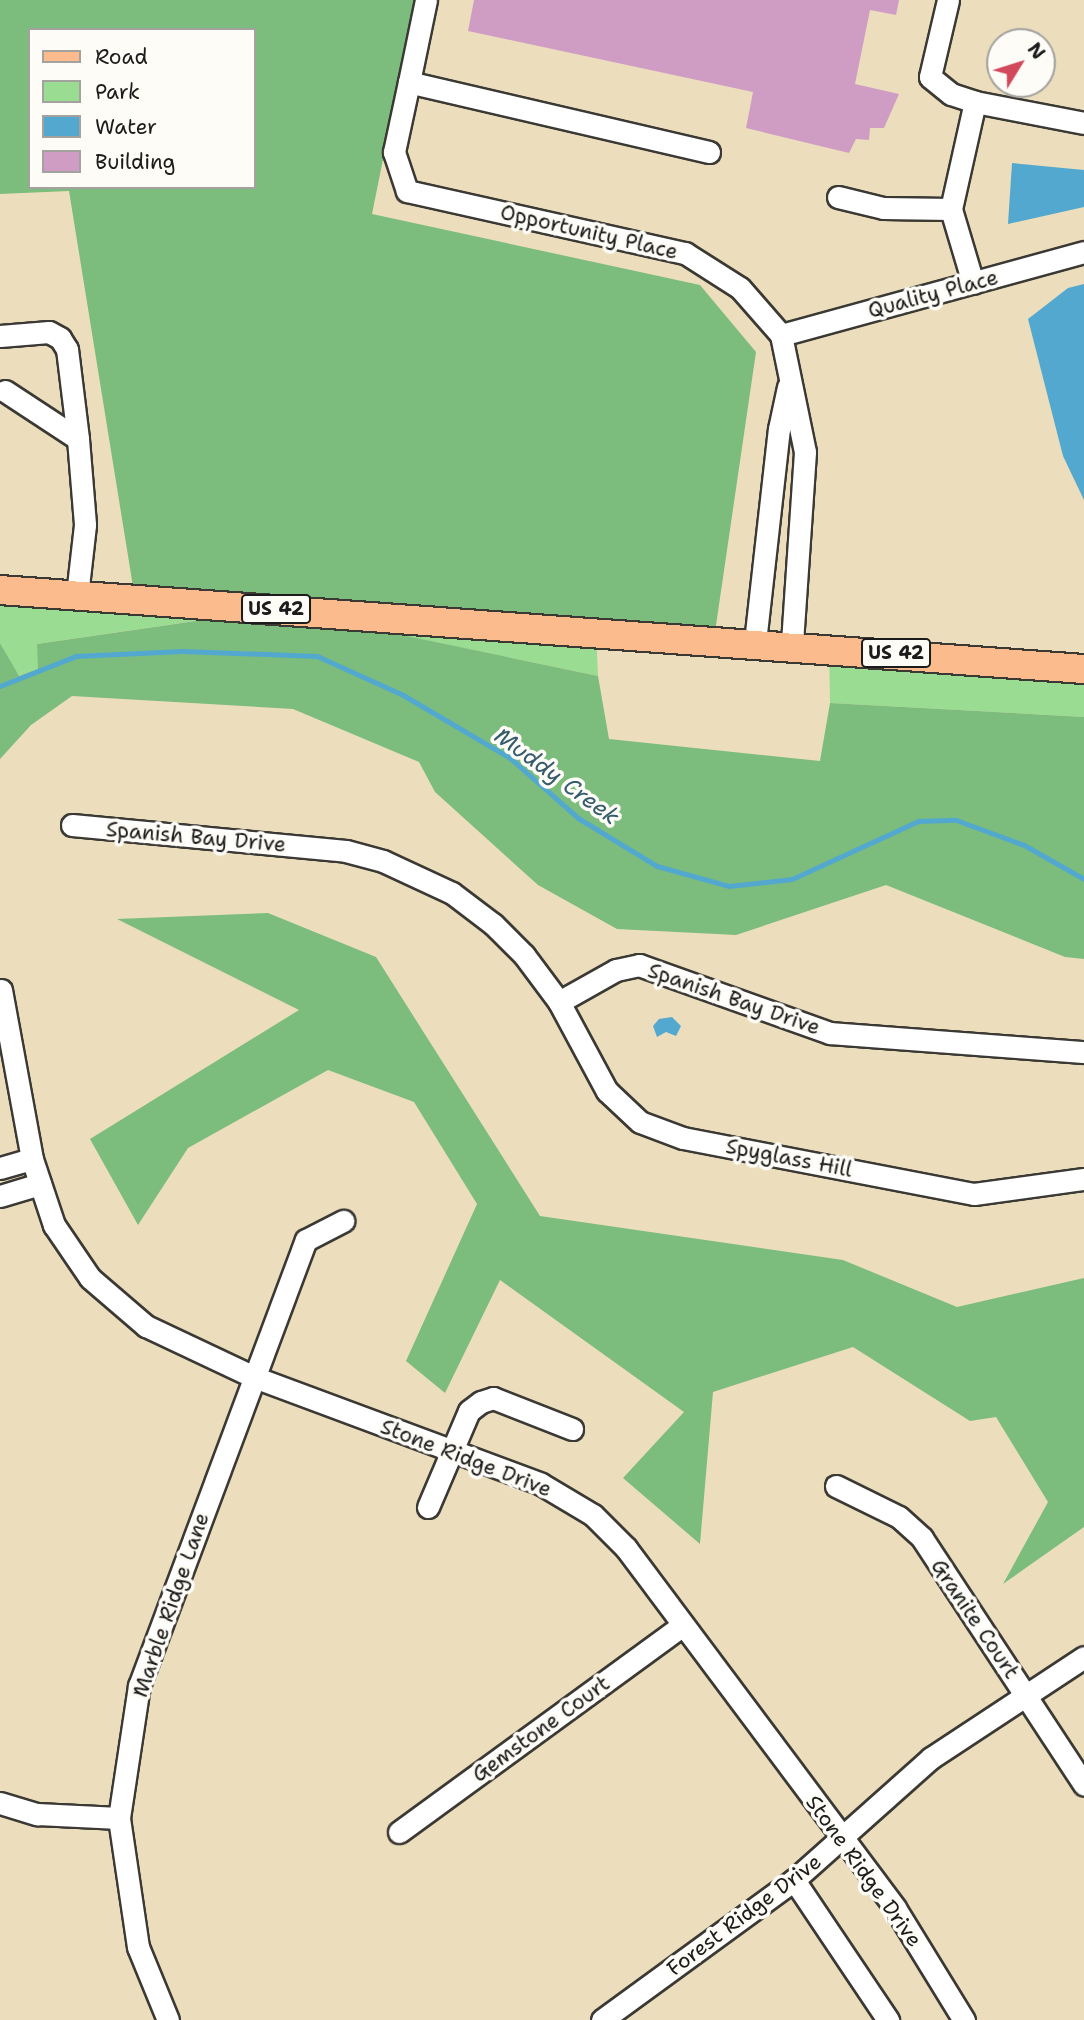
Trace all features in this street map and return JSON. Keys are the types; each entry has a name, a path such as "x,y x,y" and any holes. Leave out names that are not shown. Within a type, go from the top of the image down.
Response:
{"main road":[{"name":"US 42","path":"0,590 755,642 1084,669"}],"street":[{"path":"426,0 409,82 709,152"},
{"path":"948,0 930,77 951,94 975,102 1084,123"},
{"name":"Opportunity Place","path":"409,82 394,152 407,191 685,253 740,288 781,335 805,452 792,645"},
{"path":"974,283 951,209 975,102"},
{"path":"838,197 883,208 951,209"},
{"name":"Quality Place","path":"781,335 1084,251"},
{"path":"0,336 49,332 60,338 67,349 85,525 77,595"},
{"name":"Opportunity Place","path":"755,642 779,429 790,378"},
{"path":"5,391 78,439"},
{"name":"Spanish Bay Drive","path":"72,825 346,851 383,861 452,892 493,924 524,955 559,1002 616,970 639,965 831,1032 1084,1052"},
{"name":"Stone Ridge Drive","path":"1,990 32,1159 54,1224 90,1278 145,1326 254,1377 541,1484 593,1515 626,1548 895,1909 964,2020"},
{"name":"Spyglass Hill","path":"559,1002 607,1091 640,1122 683,1138 974,1194 1084,1179"},
{"path":"0,1168 32,1159"},
{"path":"0,1196 40,1184"},
{"name":"Marble Ridge Lane","path":"168,2020 138,1947 118,1818 139,1686 306,1240 343,1221"},
{"path":"428,1507 450,1450 469,1412 493,1398 572,1429"},
{"name":"Granite Court","path":"836,1486 899,1517 922,1538 1084,1785"},
{"name":"Gemstone Court","path":"399,1832 683,1625"},
{"name":"Forest Ridge Drive","path":"603,2020 794,1881 931,1758 1084,1657"},
{"path":"0,1803 37,1814 118,1818"},
{"path":"794,1881 888,2020"}],"green space":[{"path":"0,0 415,0 372,214 700,285 756,352 714,639 282,610 598,676 609,739 820,761 830,703 1084,717 1084,959 1065,957 886,885 736,935 617,929 538,885 435,792 419,762 293,709 72,696 31,725 0,759 0,643 19,676 38,669 37,644 272,610 135,599 69,191 0,194"},
{"path":"0,590 596,631 598,676 276,609 37,644 39,669 18,676 0,643"},
{"path":"829,648 1084,669 1084,717 830,703"},
{"path":"268,913 376,957 540,1216 843,1260 957,1307 1084,1278 1084,1527 1003,1584 1048,1502 996,1417 970,1421 853,1347 713,1392 700,1544 623,1478 684,1412 500,1280 445,1393 406,1361 477,1204 414,1102 328,1070 188,1148 138,1225 90,1139 299,1010 117,919"}],"water":[{"path":"1012,163 1084,170 1084,207 1008,224"},
{"path":"1084,284 1084,500 1063,456 1028,319 1068,288"},
{"path":"672,1017 681,1026 676,1036 666,1032 657,1037 653,1026 659,1019"}],"building":[{"path":"474,0 899,0 896,15 870,10 855,84 899,94 884,128 870,128 869,140 856,139 849,153 746,128 753,92 468,31"}],"waterway":[{"name":"Muddy Creek","path":"0,686 76,656 182,651 317,656 403,695 510,758 578,818 657,866 729,886 792,879 918,821 956,820 1024,845 1084,879"}]}
